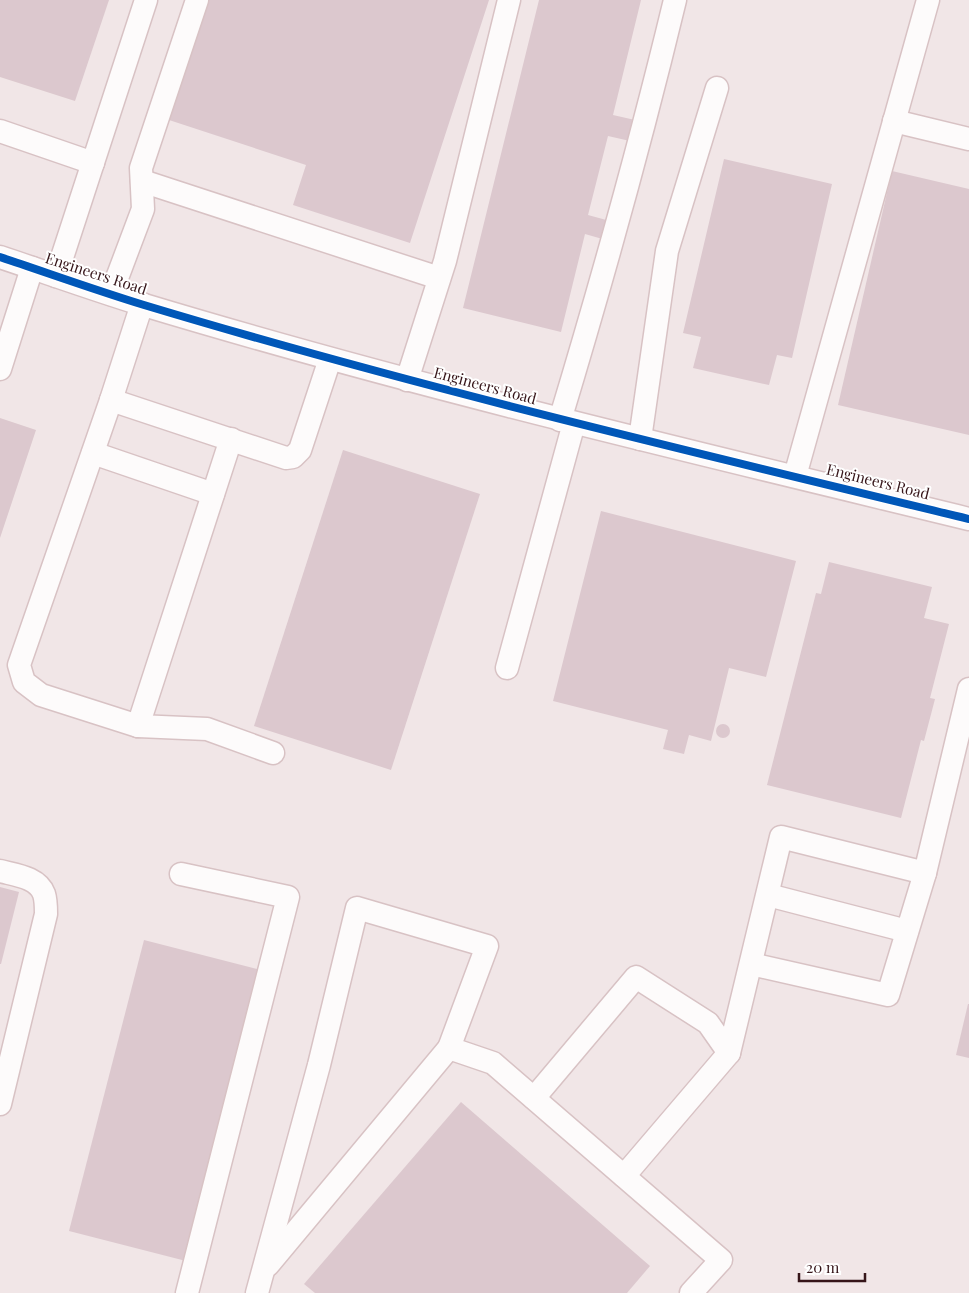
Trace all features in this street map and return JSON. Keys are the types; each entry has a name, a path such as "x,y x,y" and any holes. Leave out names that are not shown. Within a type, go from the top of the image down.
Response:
{"street":[{"path":"56,276 146,0"},
{"path":"111,294 143,209 140,168 197,0"},
{"path":"407,380 439,278 510,0"},
{"path":"507,668 603,276 648,114 675,0"},
{"path":"794,476 928,0"},
{"path":"640,439 668,251 717,88"},
{"path":"894,121 969,139"},
{"path":"0,131 93,163"},
{"path":"142,181 439,278"},
{"name":"Engineers Road","path":"0,257 142,304 407,380 567,422 969,519"},
{"path":"0,369 32,268"},
{"path":"142,304 111,400 19,665 24,682 41,695 138,726 207,729 273,753"},
{"path":"111,400 286,458 294,457 300,450 330,359"},
{"path":"138,726 231,439"},
{"path":"93,452 213,494"},
{"path":"751,964 888,996 925,873 969,688"},
{"path":"624,1176 729,1054 781,837 925,873"},
{"path":"0,871 24,877 40,885 45,896 46,914 0,1104"},
{"path":"181,874 288,897 187,1293"},
{"path":"768,895 907,931"},
{"path":"257,1293 319,1065 357,908 486,946 449,1048 264,1270"},
{"path":"534,1098 636,977 708,1023 729,1054"},
{"path":"449,1048 494,1063 721,1260 690,1293"}],"building":[{"path":"0,0 109,0 75,101 0,77"},
{"path":"208,0 489,0 410,243 293,205 306,165 169,120"},
{"path":"539,0 641,0 613,115 635,120 630,141 608,136 588,215 610,221 606,240 585,234 561,332 463,308"},
{"path":"724,159 832,184 792,358 777,355 769,385 693,368 701,337 683,333"},
{"path":"892,171 969,189 969,435 838,405"},
{"path":"0,418 36,430 0,538"},
{"path":"343,450 480,494 391,770 254,726"},
{"path":"601,511 796,561 766,677 729,668 711,741 689,735 684,754 663,749 668,730 553,701"},
{"path":"829,562 932,587 924,618 949,624 930,698 935,699 924,741 921,740 901,818 767,785 816,593 821,594"},
{"path":"723,724 728,726 730,731 728,736 723,738 718,736 716,731 718,726"},
{"path":"0,887 19,892 1,964 0,964"},
{"path":"144,940 261,970 186,1261 69,1231"},
{"path":"969,1004 969,1058 956,1055"},
{"path":"461,1102 650,1266 627,1293 315,1293 304,1284"}],"cycle path":[{"path":"0,257 144,305 349,364 555,418 969,519"}]}
